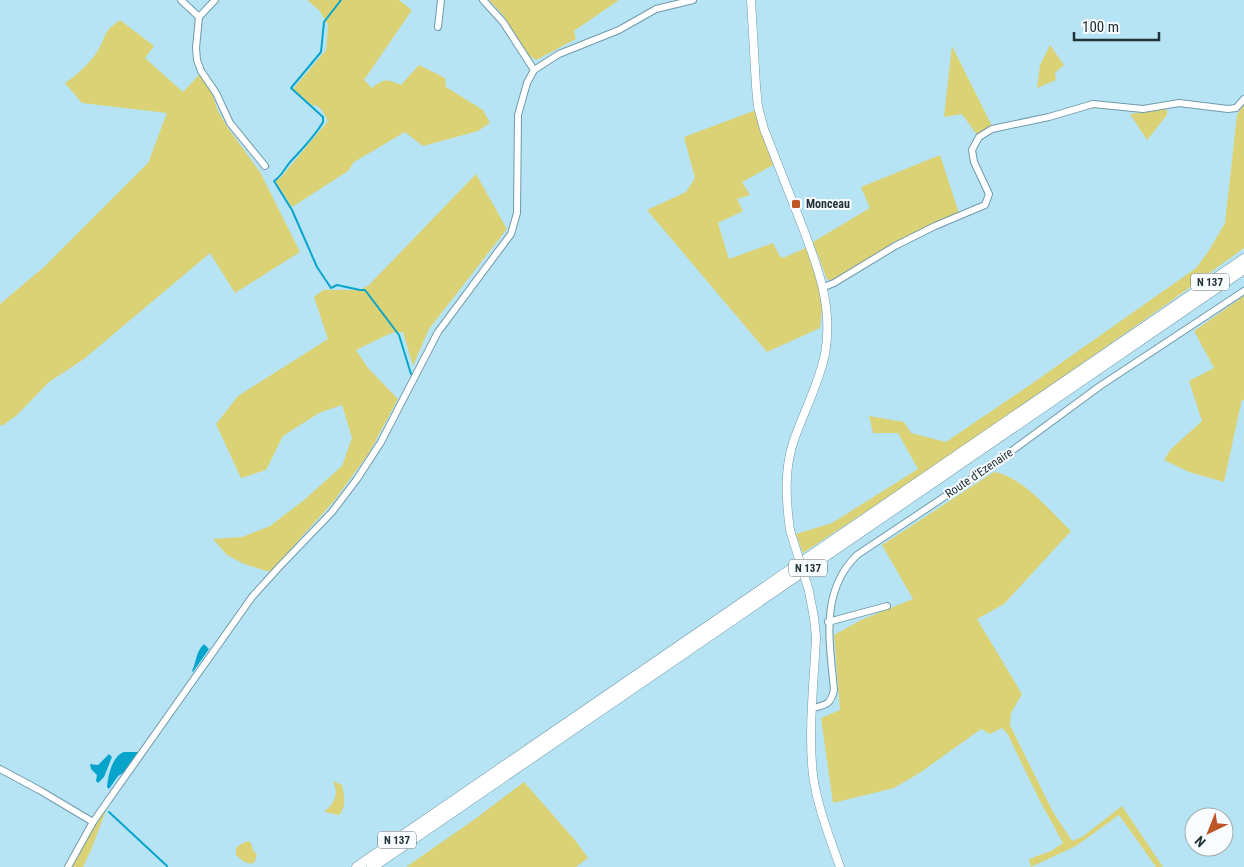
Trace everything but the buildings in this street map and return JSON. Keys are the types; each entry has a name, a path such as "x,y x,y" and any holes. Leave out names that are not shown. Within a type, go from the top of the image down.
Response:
{"highway":[{"name":"N 137","path":"357,867 1244,259"},
{"name":"N 137","path":"372,867 1244,269"}],"street":[{"path":"181,0 199,17"},
{"path":"215,0 199,17 196,48 197,60 201,71 216,93 230,123 265,166"},
{"path":"438,27 442,0"},
{"path":"483,0 503,22 534,70"},
{"path":"68,867 93,822 252,598 332,512 357,479 381,442 438,332 511,234 518,213 518,114 527,83 534,70 559,54 619,30 656,9 693,0"},
{"path":"751,0 758,107 764,129 815,258 824,287 828,315 825,354 793,445 786,484 790,530 808,591 816,637 813,777 820,807 840,867"},
{"path":"824,287 834,283 895,246 935,226 985,205 988,200 988,194 974,162 972,150 976,140 988,131 1049,117 1093,104 1143,109 1179,103 1228,109 1236,108 1244,99"},
{"name":"Route d'Ezenaire","path":"813,708 828,703 832,699 834,690 828,622 829,608 845,570 857,555 998,461 1100,386 1244,291"},
{"path":"828,622 888,606"},
{"path":"0,769 93,822"}],"shaded area":[{"path":"307,0 399,0 412,10 364,80 372,88 386,80 401,85 419,65 445,78 446,87 483,110 490,123 478,131 423,146 405,132 354,162 348,171 292,207 275,181 281,177 328,121 322,110 316,105 313,106 293,89 326,50 328,25 319,10"},
{"path":"489,0 619,0 574,31 576,39 536,60 528,55 503,15"},
{"path":"120,20 154,46 145,58 183,92 200,74 211,91 218,111 228,128 260,172 300,252 235,293 210,253 84,359 49,382 16,416 2,426 0,424 0,304 44,267 148,163 167,113 82,103 65,83 90,61 97,52 107,31"},
{"path":"1050,45 1064,65 1055,73 1056,80 1037,88 1040,65"},
{"path":"952,46 992,126 977,135 962,114 944,117"},
{"path":"1244,104 1244,248 941,462 803,553 796,534 832,523 918,469 898,433 873,433 869,416 904,422 911,433 946,442 1196,268 1225,223 1237,115"},
{"path":"1167,109 1167,115 1147,140 1130,114"},
{"path":"756,110 773,165 742,182 750,195 737,199 743,211 718,223 729,259 773,243 779,255 783,258 808,247 817,274 822,309 820,328 767,352 647,210 686,192 695,178 684,137"},
{"path":"940,155 959,213 894,242 832,281 827,279 813,242 870,208 861,187"},
{"path":"476,174 507,229 429,329 413,366 403,332 391,333 356,350 368,368 398,399 369,453 334,501 270,572 244,564 227,555 213,539 242,537 270,526 304,500 342,466 352,438 342,405 319,413 283,436 266,470 241,478 216,424 238,396 328,339 314,297 323,290 360,290 369,285"},
{"path":"1244,296 1244,401 1242,399 1224,482 1189,472 1164,460 1171,449 1202,421 1189,381 1214,368 1194,331"},
{"path":"994,472 1005,475 1025,487 1071,531 1004,604 977,619 1022,694 1011,713 1010,725 1053,812 1072,841 1082,837 1122,806 1163,867 1156,867 1119,815 1076,846 1031,867 1029,859 1051,851 1063,843 1007,733 1002,728 990,734 981,729 921,772 894,788 833,803 821,718 840,710 834,635 861,620 913,599 882,545"},
{"path":"333,781 342,785 344,793 344,804 339,815 324,812 335,798 336,790"},
{"path":"524,782 575,840 588,858 576,867 406,867 475,819"},
{"path":"107,808 83,867 70,867 95,823"},
{"path":"248,841 257,855 254,863 246,863 236,855 236,848"}],"water":[{"path":"204,644 209,649 193,672 198,654"},
{"path":"124,752 139,752 125,772 118,776 109,789 107,787 111,767 116,758"},
{"path":"109,754 112,757 104,777 98,783 96,781 97,775 91,769 90,764 98,765"}],"waterway":[{"path":"341,0 324,22 321,52 291,88 323,117 323,122 313,137 274,181 292,210 317,267 331,288 337,285 365,290 399,335 411,374"},
{"path":"109,812 167,866"}],"place":[{"name":"Monceau","path":"796,204"}]}
